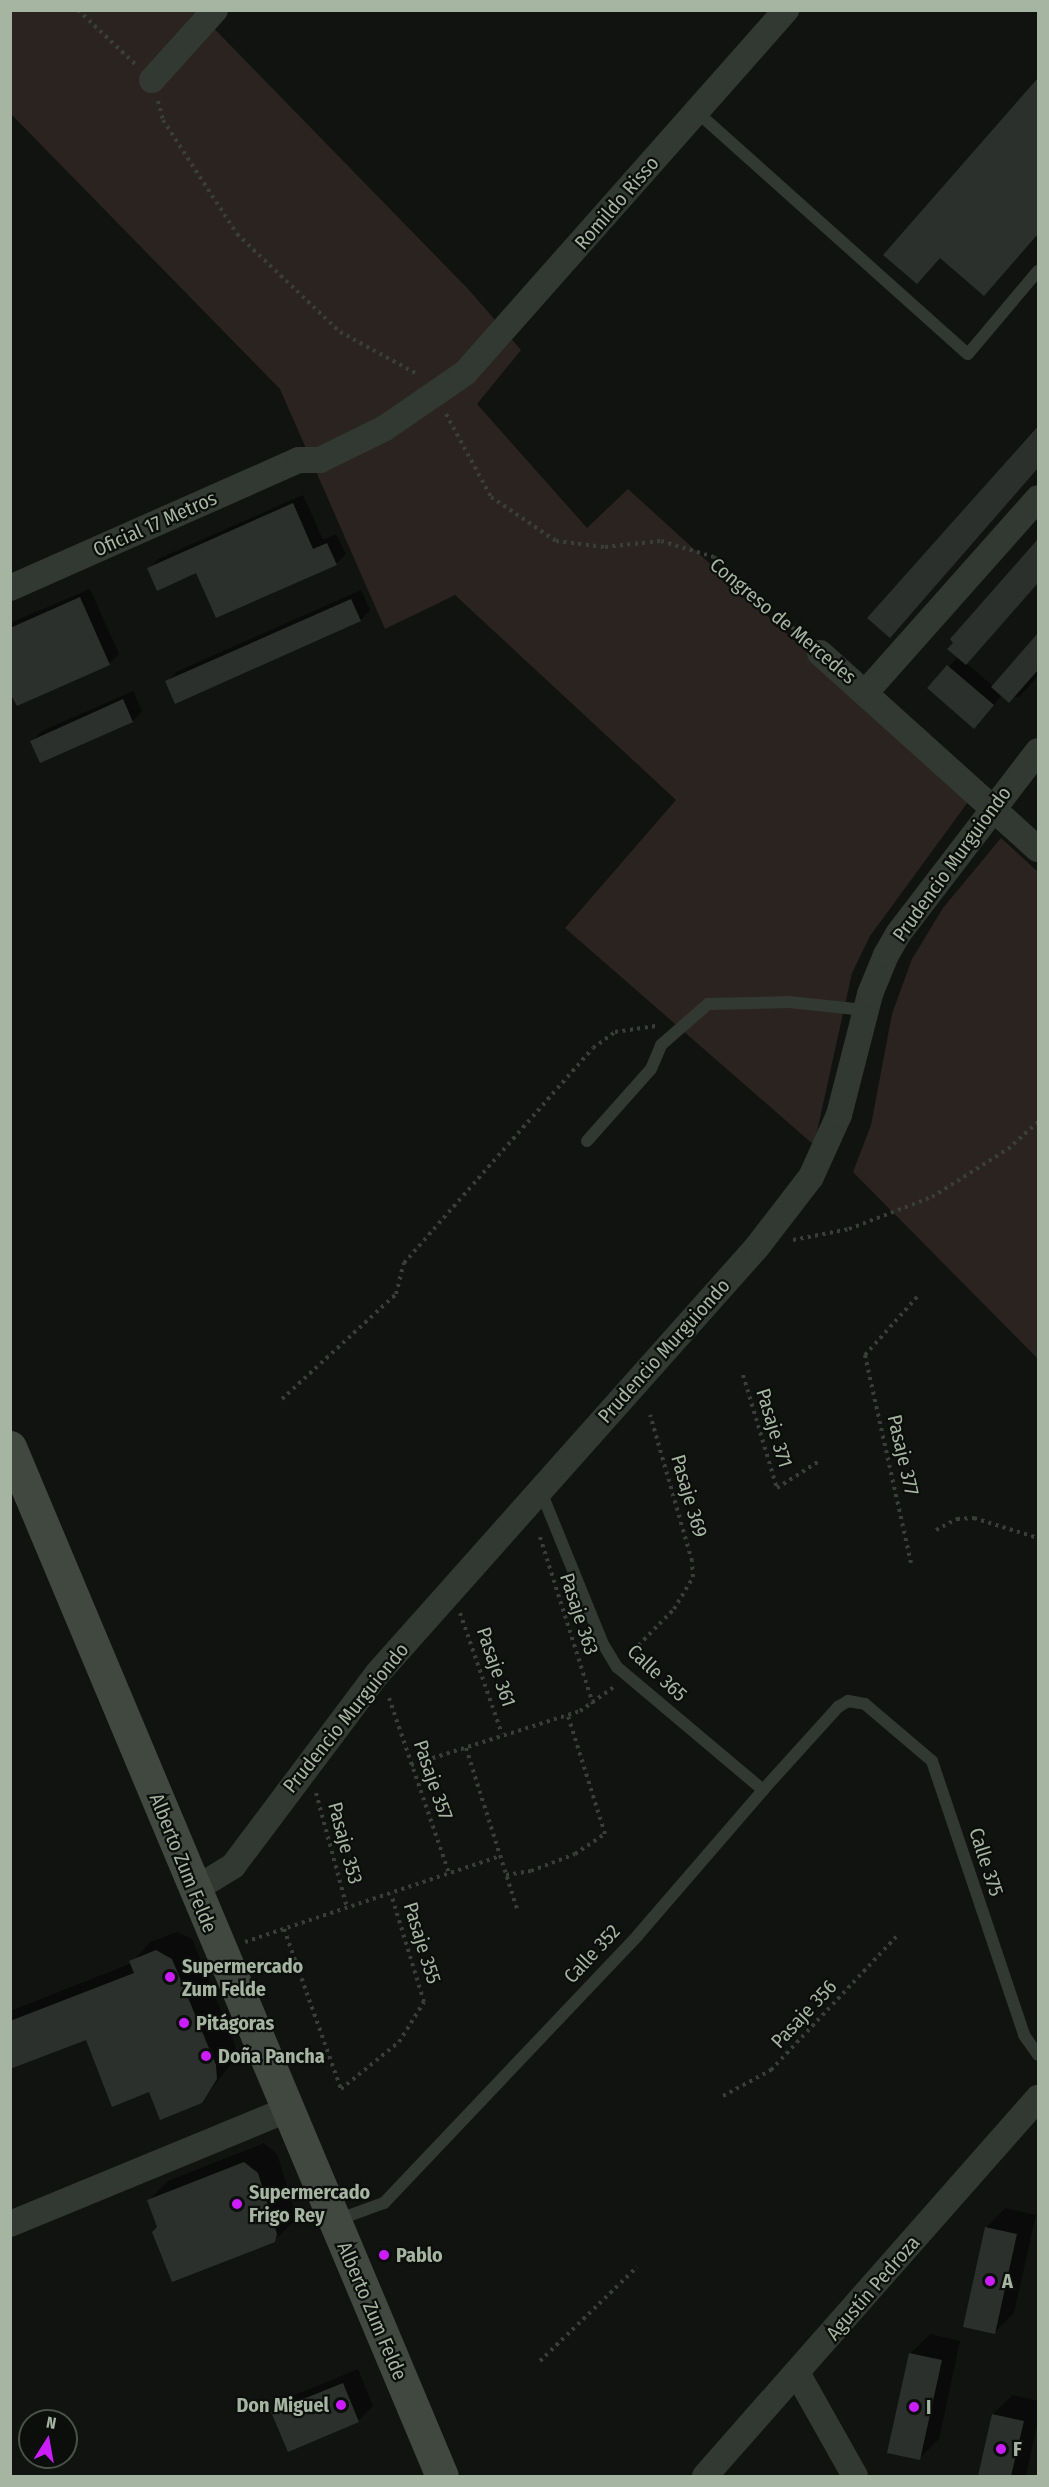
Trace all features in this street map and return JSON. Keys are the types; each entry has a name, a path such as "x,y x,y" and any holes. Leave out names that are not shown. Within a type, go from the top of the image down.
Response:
{"street":[{"path":"152,80 215,10"},
{"name":"Romildo Risso","path":"299,460 320,460 385,428 441,387 465,373 509,326 786,10"},
{"name":"Oficial 17 Metros","path":"10,588 299,460"},
{"path":"866,692 1038,498"},
{"name":"Congreso de Mercedes","path":"820,653 1038,849"},
{"name":"Prudencio Murguiondo","path":"194,1890 233,1866 378,1673 757,1247 811,1177 829,1142 865,1010 898,934 1038,751"},
{"name":"Alberto Zum Felde","path":"10,1448 286,2110 442,2476"},
{"name":"Agustín Pedroza","path":"705,2476 1038,2098"},
{"path":"10,2224 286,2110"},
{"path":"797,2373 855,2476"}],"lane":[{"path":"697,112 968,354 1038,271"},
{"path":"587,1141 645,1076 661,1045 697,1010 718,1002 789,1002 865,1010"},
{"name":"Calle 365","path":"540,1489 560,1529 603,1644 622,1671 763,1790"},
{"name":"Calle 352","path":"334,2221 384,2203 638,1935 838,1707 848,1701 865,1704"},
{"name":"Calle 375","path":"865,1704 932,1761 1024,2036 1038,2055"}],"path":[{"path":"78,10 152,80 163,120 237,234 340,332 441,387"},
{"name":"Congreso de Mercedes","path":"441,387 448,418 491,497 555,541 605,547 661,542 714,557 820,653"},
{"path":"282,1399 396,1294 404,1263 593,1048 615,1032 660,1025 675,1032"},
{"path":"757,1247 849,1229 932,1197 1008,1149 1038,1122"},
{"name":"Pasaje 377","path":"911,1563 865,1355 917,1297"},
{"name":"Pasaje 371","path":"743,1375 777,1488 821,1460"},
{"name":"Pasaje 369","path":"622,1671 674,1609 690,1586 692,1561 650,1415"},
{"path":"936,1530 957,1519 974,1518 1038,1539"},
{"name":"Pasaje 363","path":"542,1532 540,1542 593,1704"},
{"name":"Pasaje 361","path":"458,1610 502,1734"},
{"path":"411,1765 502,1734 568,1716 593,1704 622,1671"},
{"name":"Pasaje 357","path":"389,1697 449,1874"},
{"path":"506,1875 531,1871 575,1854 605,1834 568,1716"},
{"name":"Pasaje 357","path":"466,1748 518,1912"},
{"name":"Pasaje 353","path":"314,1786 347,1908"},
{"path":"248,1941 500,1856"},
{"name":"Pasaje 355","path":"284,1929 341,2089 399,2042 424,2002 391,1894"},
{"name":"Pasaje 356","path":"723,2096 771,2070 896,1937"},
{"path":"540,2361 637,2267"}],"shaded area":[{"path":"10,11 197,11 469,290 521,350 477,404 587,528 628,489 966,797 968,802 870,936 852,973 814,1145 565,928 676,800 455,595 385,629 280,389 11,114"},
{"path":"1001,838 1038,872 1038,1359 853,1172 871,1125 892,1014 912,959 943,908"}],"building":[{"path":"1038,78 1038,234 984,296 940,258 917,284 883,255"},
{"path":"1038,426 1038,468 890,638 867,618"},
{"path":"293,503 313,549 327,543 337,565 216,618 196,573 157,591 147,568"},
{"path":"1038,539 1038,583 966,665 947,649 953,643 950,639"},
{"path":"80,597 110,665 17,706 10,693 10,628"},
{"path":"351,599 361,621 175,704 165,681"},
{"path":"1038,633 1038,670 1009,703 991,687"},
{"path":"947,665 994,705 974,729 927,688"},
{"path":"123,699 133,722 40,763 30,741"},
{"path":"156,1950 172,1959 216,2065 217,2079 202,2103 160,2120 149,2092 112,2107 86,2040 10,2069 10,2021 134,1973 129,1961"},
{"path":"244,2162 258,2173 277,2234 275,2242 172,2282 152,2232 157,2227 147,2200"},
{"name":"A","path":"985,2227 1017,2234 995,2334 963,2327"},
{"name":"I","path":"909,2353 942,2360 920,2460 887,2453"},
{"path":"343,2383 359,2422 288,2452 271,2412"},
{"name":"F","path":"992,2414 1024,2421 1011,2476 978,2476"}],"place":[{"name":"Supermercado Zum Felde","path":"170,1977"},
{"name":"Pitágoras","path":"184,2023"},
{"name":"Doña Pancha","path":"206,2056"},
{"name":"Supermercado Frigo Rey","path":"237,2204"},
{"name":"Pablo","path":"384,2255"},
{"name":"A","path":"990,2281"},
{"name":"Don Miguel","path":"341,2405"},
{"name":"I","path":"914,2407"},
{"name":"F","path":"1001,2449"}]}
